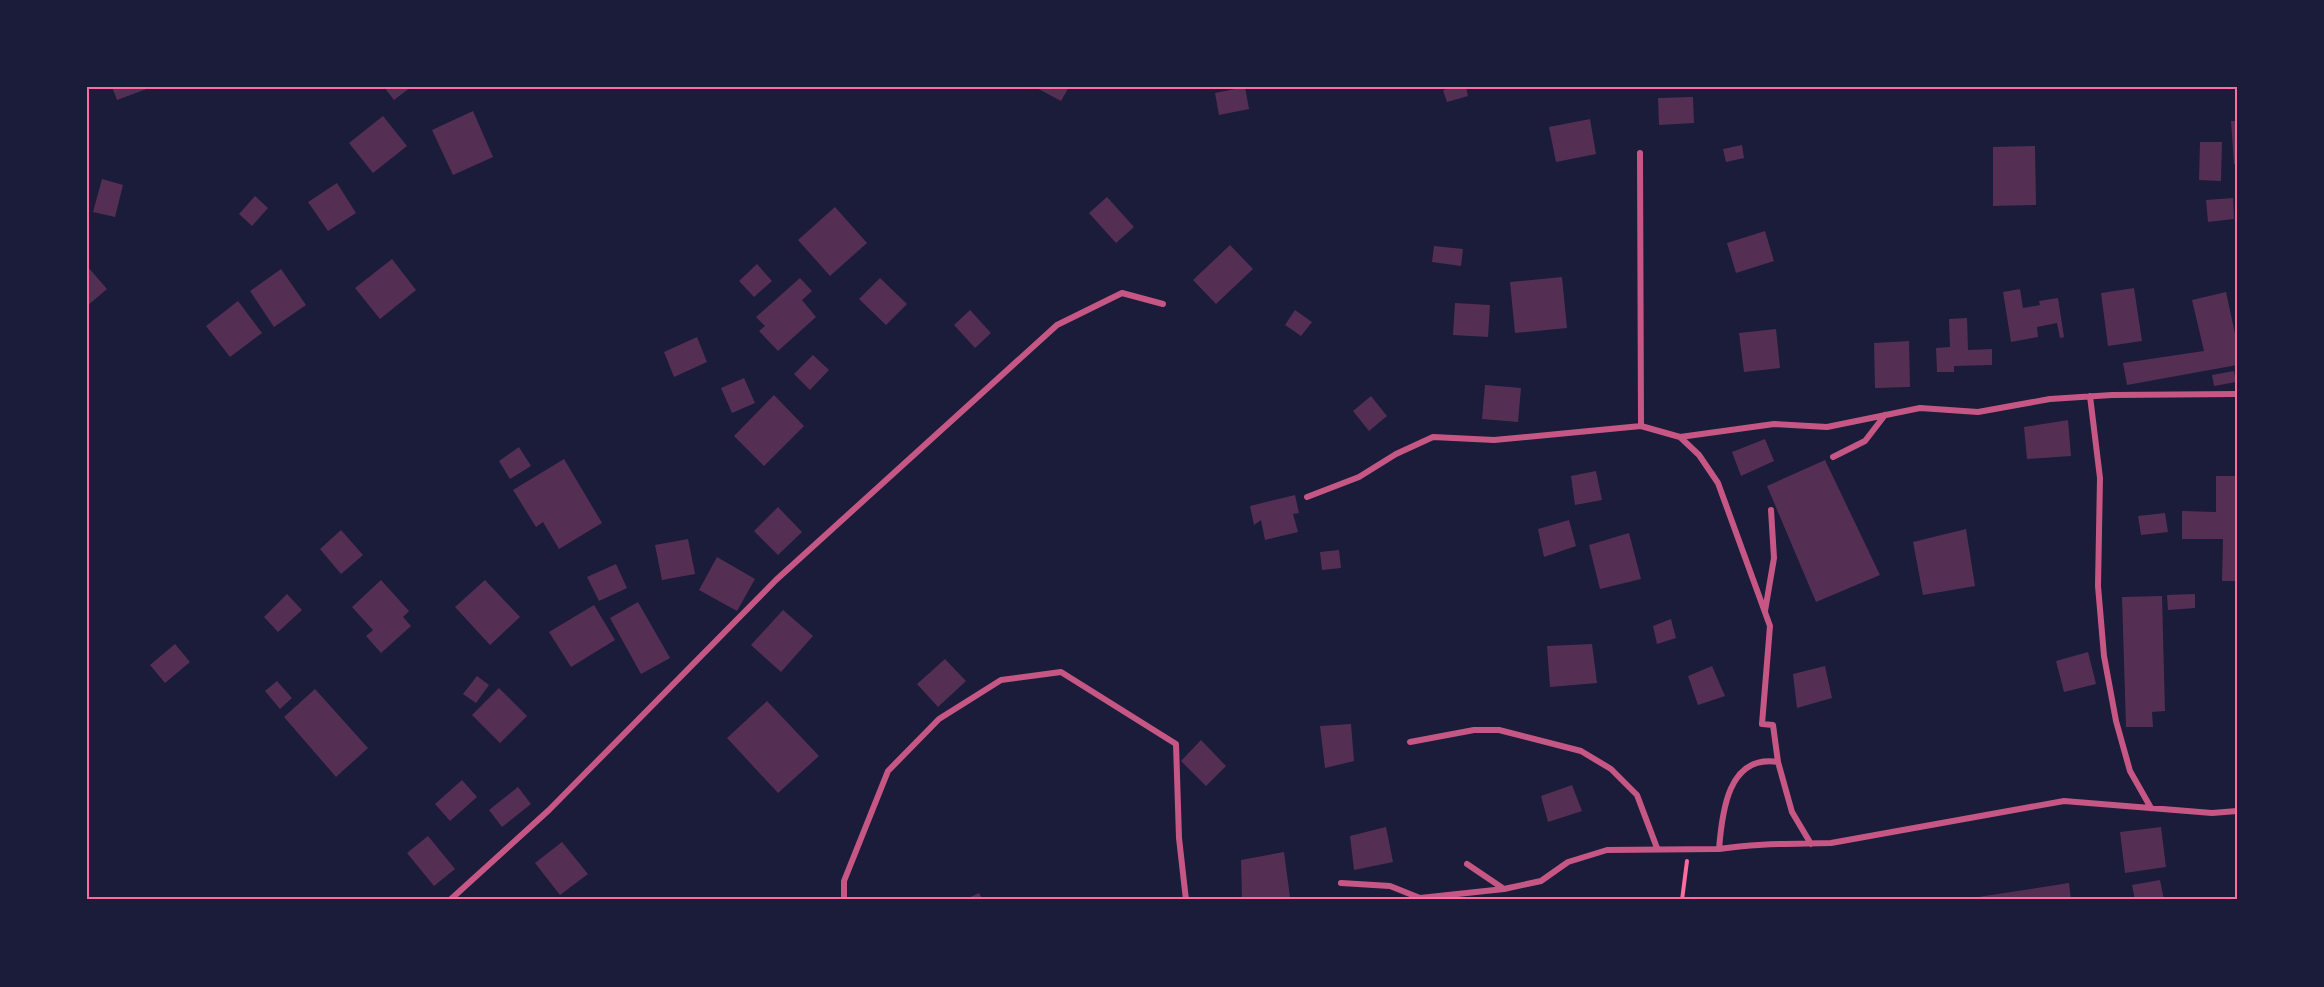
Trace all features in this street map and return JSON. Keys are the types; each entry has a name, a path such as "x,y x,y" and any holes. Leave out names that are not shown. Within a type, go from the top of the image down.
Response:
{"street":[{"path":"1640,153 1641,426"},
{"path":"450,900 549,810 776,580 1057,325 1122,293 1163,304"},
{"path":"1307,497 1359,477 1396,454 1433,437 1494,440 1641,426 1680,437 1774,424 1827,427 1920,408 1978,412 2050,399 2090,396 2237,394"},
{"path":"2090,396 2100,478 2098,586 2104,656 2116,721 2130,771 2151,808"},
{"path":"1833,458 1864,441 1885,416"},
{"path":"1680,437 1699,455 1718,483 1770,626 1762,724 1773,724 1779,762 1792,812 1811,844"},
{"path":"1765,612 1774,558 1771,510"},
{"path":"844,900 844,880 888,771 939,719 1001,680 1061,672 1176,744 1179,838 1186,900"},
{"path":"1410,742 1474,730 1499,730 1581,751 1611,769 1637,795 1657,848"},
{"path":"1719,849 1726,799 1736,778 1750,764 1765,760 1779,762"},
{"path":"1341,884 1390,886 1418,899 1504,889 1542,881 1568,862 1607,850 1719,849 1747,845 1831,843 2064,801 2212,813 2237,811"},
{"path":"1467,864 1504,889"}],"path":[{"path":"1682,900 1689,849"}],"building":[{"path":"112,87 152,87 117,100"},
{"path":"384,87 411,87 394,100"},
{"path":"1035,87 1069,87 1061,101"},
{"path":"1245,87 1249,109 1219,115 1215,93"},
{"path":"1452,87 1466,87 1468,96 1447,102 1443,90"},
{"path":"1693,97 1694,123 1659,125 1658,98"},
{"path":"473,111 493,157 453,175 432,130"},
{"path":"383,116 407,146 373,173 349,143"},
{"path":"1590,119 1596,154 1556,162 1549,127"},
{"path":"2231,121 2237,121 2237,164 2234,164"},
{"path":"2200,142 2222,142 2221,181 2199,180"},
{"path":"1742,145 1744,158 1726,162 1723,149"},
{"path":"2035,146 2036,205 1993,206 1993,147"},
{"path":"102,179 123,185 115,217 93,212"},
{"path":"337,183 356,213 328,231 308,202"},
{"path":"255,196 268,208 252,226 239,214"},
{"path":"1107,197 1134,227 1116,243 1089,213"},
{"path":"2233,198 2234,219 2208,222 2206,200"},
{"path":"835,207 867,243 830,276 798,240"},
{"path":"1765,231 1774,261 1736,273 1727,243"},
{"path":"1230,245 1253,269 1216,304 1193,280"},
{"path":"1434,246 1463,249 1461,266 1432,262"},
{"path":"392,259 416,290 380,319 355,288"},
{"path":"757,264 772,281 754,297 739,281"},
{"path":"87,266 107,289 87,306"},
{"path":"281,269 306,305 274,327 250,291"},
{"path":"1562,277 1567,328 1515,333 1510,282"},
{"path":"800,278 812,291 802,300 816,317 778,351 759,331 765,326 756,317"},
{"path":"880,278 907,304 886,325 859,299"},
{"path":"2134,288 2142,341 2108,346 2101,293"},
{"path":"2020,289 2023,308 2040,305 2039,301 2058,298 2064,337 2060,338 2057,323 2037,327 2038,337 2011,342 2003,292"},
{"path":"2226,292 2237,343 2237,365 2127,385 2123,363 2204,351 2192,300"},
{"path":"238,301 262,333 230,357 206,326"},
{"path":"1455,303 1490,305 1488,337 1453,335"},
{"path":"970,310 991,333 975,348 954,325"},
{"path":"1295,310 1312,322 1301,336 1285,325"},
{"path":"1967,318 1968,350 1992,349 1992,365 1954,366 1954,372 1937,372 1936,348 1950,347 1949,319"},
{"path":"1776,329 1780,368 1744,372 1739,333"},
{"path":"697,337 707,362 674,377 664,352"},
{"path":"1909,341 1910,387 1875,388 1874,343"},
{"path":"813,355 829,370 810,390 794,374"},
{"path":"2234,371 2236,382 2214,386 2212,375"},
{"path":"744,378 755,403 732,413 721,388"},
{"path":"1485,385 1521,388 1518,422 1482,419"},
{"path":"774,395 804,426 764,466 734,436"},
{"path":"1371,396 1387,416 1369,431 1353,411"},
{"path":"2068,420 2071,456 2027,459 2024,427"},
{"path":"1765,439 1774,461 1741,476 1732,452"},
{"path":"519,447 531,466 510,479 499,461"},
{"path":"564,459 602,523 559,549 543,522 536,527 513,490"},
{"path":"1825,460 1880,575 1816,602 1767,486"},
{"path":"1596,471 1602,500 1575,505 1571,476"},
{"path":"2216,476 2237,476 2237,581 2222,581 2223,539 2182,539 2182,511 2216,512"},
{"path":"1295,495 1299,513 1293,514 1298,532 1265,540 1261,520 1254,525 1250,506"},
{"path":"778,507 802,532 778,555 754,531"},
{"path":"2165,513 2168,532 2141,535 2138,516"},
{"path":"1569,520 1576,546 1544,557 1538,529"},
{"path":"1966,529 1975,586 1923,595 1913,542"},
{"path":"341,530 363,555 341,574 320,549"},
{"path":"1629,533 1641,579 1600,589 1589,545"},
{"path":"688,539 695,574 662,580 655,545"},
{"path":"1339,550 1341,568 1322,570 1320,552"},
{"path":"717,557 755,579 737,611 699,590"},
{"path":"616,564 627,588 599,601 587,577"},
{"path":"381,580 409,611 403,617 411,626 381,653 366,636 373,630 352,607"},
{"path":"485,580 520,617 490,645 455,607"},
{"path":"287,594 302,610 278,632 264,617"},
{"path":"2195,594 2195,608 2168,610 2167,595"},
{"path":"2162,596 2165,711 2152,712 2153,727 2126,727 2122,597"},
{"path":"638,602 670,658 641,674 610,618"},
{"path":"594,605 615,640 571,667 549,632"},
{"path":"783,610 813,636 781,672 751,645"},
{"path":"1671,619 1676,638 1657,644 1653,626"},
{"path":"175,644 190,662 165,683 150,665"},
{"path":"1592,644 1597,683 1550,687 1547,646"},
{"path":"2088,652 2096,684 2064,692 2056,661"},
{"path":"945,659 966,681 938,707 917,684"},
{"path":"1712,666 1725,696 1698,705 1688,676"},
{"path":"1825,666 1832,698 1797,708 1793,674"},
{"path":"477,676 489,685 476,703 463,694"},
{"path":"277,681 292,698 280,709 265,691"},
{"path":"499,688 527,716 500,743 472,715"},
{"path":"315,689 368,748 336,777 284,717"},
{"path":"767,701 819,756 778,793 727,738"},
{"path":"1351,724 1354,761 1325,768 1320,726"},
{"path":"1201,740 1226,766 1206,786 1181,761"},
{"path":"462,780 477,797 450,821 435,804"},
{"path":"1572,785 1582,811 1548,822 1541,796"},
{"path":"518,787 531,804 502,827 489,810"},
{"path":"1386,827 1393,862 1354,870 1350,836"},
{"path":"2161,827 2166,867 2125,873 2120,832"},
{"path":"428,836 455,869 434,886 407,853"},
{"path":"562,842 588,874 560,895 535,863"},
{"path":"1284,852 1290,897 1242,900 1241,860"},
{"path":"2160,880 2164,900 2135,900 2132,885"},
{"path":"2069,883 2071,900 1978,900 1978,897"},
{"path":"979,893 983,900 964,900"}]}
